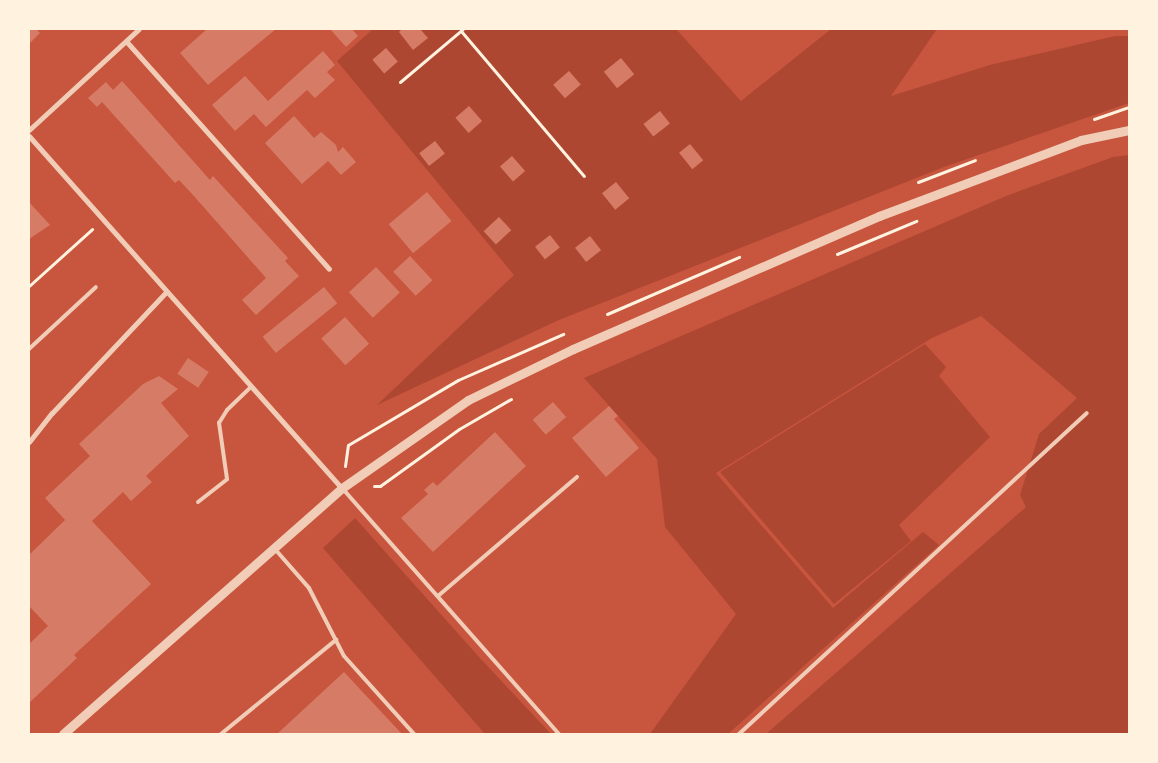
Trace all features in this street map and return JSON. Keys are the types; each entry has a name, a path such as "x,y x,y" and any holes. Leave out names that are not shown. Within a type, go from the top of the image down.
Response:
{"street":[{"path":"29,130 139,29"},
{"path":"126,40 329,269"},
{"path":"64,734 342,488 468,400 573,349 879,216 1081,140 1129,130"},
{"path":"29,136 342,488"},
{"path":"29,442 52,413 166,292"}],"lane":[{"path":"29,349 96,287"},
{"path":"198,502 227,479 219,423 227,410 251,387"},
{"path":"739,734 1088,413"},
{"path":"438,596 577,477"},
{"path":"342,488 559,734"},
{"path":"274,548 309,588 344,656 414,734"},
{"path":"221,734 336,640"}],"path":[{"path":"400,82 462,30 584,176"},
{"path":"827,258 926,217"},
{"path":"29,286 102,220"},
{"path":"371,486 380,486 459,429 520,394"}],"shaded area":[{"path":"373,29 676,29 741,101 831,29 937,29 891,96 990,65 1115,36 1129,36 1129,103 944,167 559,320 377,405 514,275 337,61"},
{"path":"1129,155 1129,734 766,734 1026,507 1020,495 1039,434 1077,398 981,316 932,338 716,473 833,608 923,532 939,545 728,734 650,734 736,614 665,527 657,459 584,378 1006,196 1113,157"},
{"path":"925,344 946,367 939,376 990,437 899,525 911,541 834,604 720,472"},
{"path":"355,518 479,657 551,734 485,734 323,548"}],"building":[{"path":"29,29 36,29 40,33 29,44"},
{"path":"207,29 276,29 208,85 180,53"},
{"path":"330,29 352,29 358,36 346,47"},
{"path":"402,29 420,29 428,38 413,50 399,32"},
{"path":"386,48 398,62 384,73 372,60"},
{"path":"323,51 335,65 327,72 335,80 315,98 307,90 266,127 254,114 235,131 212,105 245,76 268,101"},
{"path":"621,58 634,74 617,88 604,72"},
{"path":"569,71 581,85 565,98 553,85"},
{"path":"122,81 210,180 213,176 288,258 285,261 299,276 256,315 242,300 266,278 193,195 179,180 175,183 102,102 97,107 88,98 106,82 113,90"},
{"path":"469,106 482,121 469,133 455,118"},
{"path":"660,111 670,124 653,137 643,124"},
{"path":"294,116 314,138 321,132 336,145 338,152 343,147 356,162 341,175 328,161 302,184 265,143"},
{"path":"435,141 445,154 429,166 419,153"},
{"path":"690,144 703,160 692,169 679,153"},
{"path":"512,156 525,171 513,182 500,166"},
{"path":"616,182 629,198 615,210 602,193"},
{"path":"427,192 451,221 413,253 389,224"},
{"path":"29,202 50,225 29,239"},
{"path":"499,217 511,230 496,244 484,231"},
{"path":"550,235 560,248 545,259 535,247"},
{"path":"590,236 601,250 586,262 575,248"},
{"path":"410,256 433,280 416,296 393,272"},
{"path":"376,267 400,293 373,318 349,292"},
{"path":"324,287 337,303 276,353 263,337"},
{"path":"345,317 369,344 345,365 321,338"},
{"path":"188,358 209,372 198,388 177,374"},
{"path":"159,376 178,389 161,403 189,436 146,476 152,482 131,501 123,492 92,521 151,584 74,655 77,658 29,703 29,644 48,626 29,606 29,555 65,520 45,498 90,456 79,444 143,384"},
{"path":"553,402 566,417 546,435 533,420"},
{"path":"609,406 618,416 614,419 639,448 606,477 572,438"},
{"path":"495,432 526,466 433,552 401,518 428,494 424,490 433,482 437,486"},
{"path":"344,672 402,734 277,734"}]}
